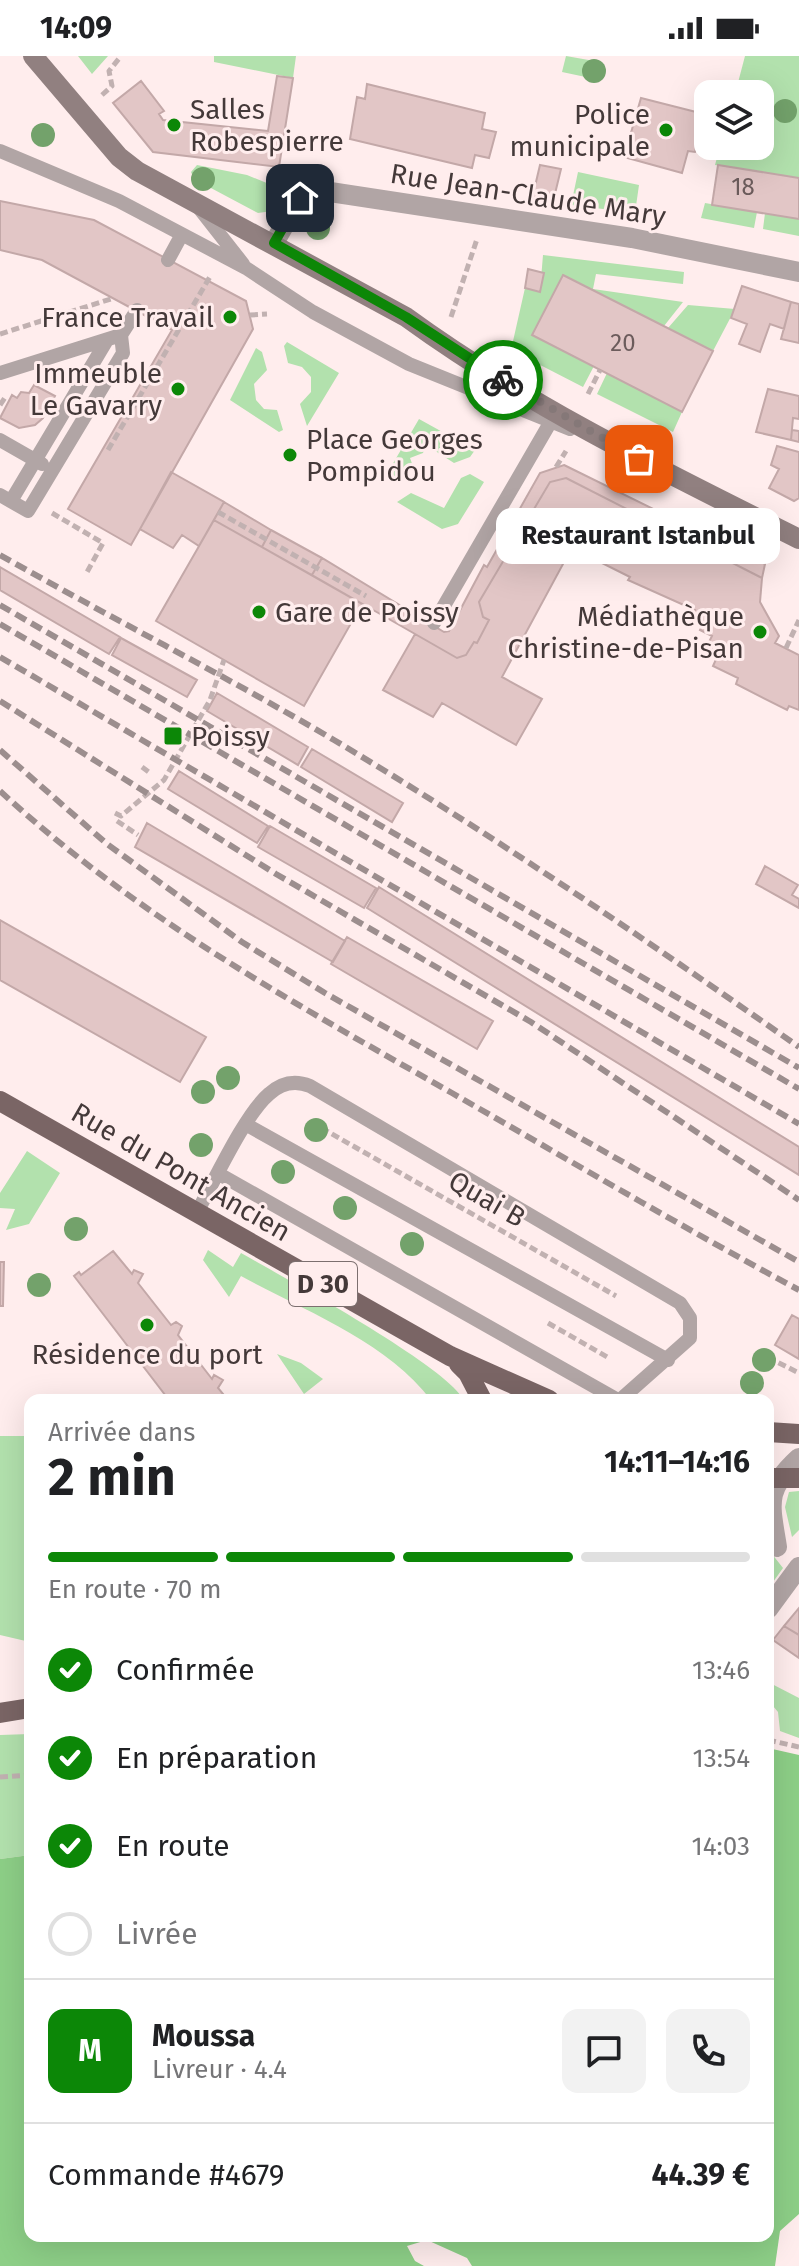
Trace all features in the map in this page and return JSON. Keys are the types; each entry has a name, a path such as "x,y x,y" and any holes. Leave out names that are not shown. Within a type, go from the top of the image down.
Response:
{"main road":[{"name":"Rue du Pont Ancien","path":"0,1101 450,1356 536,1394"},
{"name":"D 30","path":"450,1356 468,1373 479,1394"},
{"path":"774,1432 799,1434"},
{"path":"774,1478 799,1478"},
{"path":"0,1713 24,1709"}],"street":[{"path":"33,56 119,157 137,171 406,317 554,417 799,539"},
{"name":"Rue Jean-Claude Mary","path":"274,243 300,198 310,191 325,191 632,238 799,272"},
{"path":"774,1477 799,1458"},
{"path":"774,1545 799,1556"},
{"path":"774,1601 799,1567"}],"lane":[{"path":"0,151 84,184 246,268 376,347 487,398 554,417 434,623"},
{"path":"195,204 246,268"},
{"path":"168,260 181,236"},
{"path":"114,337 123,353 28,511 6,498 35,460 114,337 137,310"},
{"path":"0,373 114,337"},
{"path":"0,440 53,471"},
{"path":"197,1212 262,1101 275,1089 296,1082 310,1086 670,1294 686,1311 692,1327 685,1346 626,1394"},
{"path":"247,1125 668,1360"},
{"path":"219,1174 608,1394"}],"path":[{"path":"102,95 112,86 109,71 121,56"},
{"path":"447,329 479,233"},
{"path":"108,450 212,274"},
{"path":"0,334 114,298"},
{"path":"250,315 267,314"},
{"path":"588,394 600,370"},
{"path":"556,467 567,450"},
{"path":"34,502 103,543 86,574"},
{"path":"218,512 366,596"},
{"path":"786,648 798,624"},
{"path":"115,813 121,816 166,781 210,700 224,660"},
{"path":"142,767 150,773"},
{"path":"117,821 138,835"},
{"name":"Quai B","path":"311,1122 629,1304"},
{"path":"757,1352 799,1373"},
{"path":"774,1741 799,1747"},
{"path":"0,1777 24,1775"}],"shaded area":[{"path":"78,56 108,56 92,74"},
{"path":"214,56 296,56 293,78 214,62"},
{"path":"566,56 600,62 595,79 562,72"},
{"path":"745,56 799,56 799,178 715,165 716,160 774,160 774,80 739,80"},
{"path":"197,165 247,175 286,191 272,211 258,213 194,179 191,172"},
{"path":"578,172 639,185 635,213 571,205"},
{"path":"705,203 757,212 754,228 701,218"},
{"path":"765,213 799,219 799,236 763,229"},
{"path":"543,255 684,272 683,284 596,274 593,289 683,302 664,326 563,275 532,335 594,366 583,387 511,350 525,288 540,291"},
{"path":"688,305 735,309 713,351 668,328"},
{"path":"287,342 339,373 307,426 300,404 311,392 311,377 302,367 288,363 284,346"},
{"path":"256,348 262,352 267,370 254,384 256,400 264,409 277,410 283,430 279,432 230,400"},
{"path":"607,373 682,412 673,432 597,394"},
{"path":"419,419 475,450 470,457 454,463 426,445 423,453 410,458 414,469 394,476 388,472"},
{"path":"470,474 484,482 458,524 442,529 397,502 411,493 444,508 461,478"},
{"path":"27,1151 60,1173 29,1224 6,1230 15,1209 0,1208 0,1193"},
{"path":"208,1250 233,1267 241,1253 396,1344 459,1394 426,1394 413,1379 368,1344 241,1276 229,1297 203,1260"},
{"path":"277,1354 301,1363 323,1379 304,1394"},
{"path":"0,1436 24,1436 24,1641 0,1635"},
{"path":"799,1491 799,1530 792,1537 785,1507 789,1492"},
{"path":"774,1557 783,1568 774,1581"},
{"path":"774,1685 799,1698 799,1738 780,1731 778,1712 774,1707"},
{"path":"24,1734 24,1856 0,1859 0,1735"},
{"path":"774,1749 799,1755 799,2214 780,2231 775,2266 472,2266 467,2258 431,2242 774,2242"},
{"path":"24,1856 24,2242 420,2242 407,2246 415,2261 424,2266 0,2266 0,1859"}],"building":[{"name":"Salles Robespierre","path":"277,76 293,78 279,167 153,152 113,103 141,81 164,111 159,114 163,120 268,131"},
{"path":"367,84 485,113 482,129 496,132 489,158 475,155 472,168 350,139 357,97 365,99"},
{"name":"Police municipale","path":"641,98 694,111 694,152 688,151 682,173 624,157"},
{"path":"540,165 561,169 553,202 532,199"},
{"path":"718,165 799,178 799,219 712,205"},
{"name":"Immeuble Le Gavarry","path":"0,201 94,220 246,301 253,329 131,545 68,509 172,330 42,260 0,250"},
{"path":"528,269 544,273 540,292 525,288"},
{"path":"563,275 713,351 682,412 532,335"},
{"path":"742,286 791,302 784,329 770,324 760,352 739,344 747,324 731,318"},
{"path":"791,302 799,304 799,343 781,339"},
{"path":"34,385 55,396 43,418 35,425 19,428 0,418 12,395 17,398 21,392 29,393"},
{"path":"768,389 799,396 799,419 793,418 791,440 756,432"},
{"path":"792,430 799,431 799,442 791,440"},
{"path":"777,446 799,452 799,498 794,501 769,488 779,469 771,465"},
{"path":"564,465 765,564 762,578 566,478 550,482 479,602 483,617 489,620 477,643 474,642 466,655 457,658 312,575 322,558 444,632 449,631 484,565 487,567 540,473"},
{"path":"171,472 224,502 199,546 182,535 173,548 140,529"},
{"path":"566,478 762,578 760,602 779,636 775,643 799,655 799,710 789,706 787,710 736,684 738,678 713,666 718,655 706,648 712,636 700,630 704,622 692,616 695,610 628,580 630,577 590,557 593,551 583,546 570,551 502,677 542,699 516,745 442,703 433,717 383,690 415,634 457,658 466,655 474,642 477,643 489,620 483,617 479,602 550,482"},
{"path":"224,502 271,530 262,547 214,520"},
{"name":"Gare de Poissy","path":"214,520 362,604 304,706 156,621"},
{"path":"271,530 322,558 312,575 262,547"},
{"path":"0,567 120,637 109,654 0,590"},
{"path":"121,638 197,680 187,697 112,655"},
{"path":"217,693 308,747 298,765 207,711"},
{"path":"312,749 403,803 392,822 301,767"},
{"path":"179,771 268,826 257,843 168,789"},
{"path":"147,823 345,941 333,962 135,847"},
{"path":"270,826 376,888 364,908 258,847"},
{"path":"765,866 798,885 792,895 799,899 799,908 756,884"},
{"path":"379,887 799,1147 799,1175 367,908"},
{"path":"0,920 206,1037 180,1082 0,980"},
{"path":"347,937 493,1021 477,1049 331,964"},
{"name":"Résidence du port","path":"113,1251 132,1274 134,1270 143,1274 138,1283 171,1325 176,1322 182,1326 178,1335 212,1379 214,1375 223,1380 218,1388 223,1394 164,1394 74,1276 79,1272 81,1275"},
{"path":"0,1262 4,1262 3,1306 0,1306"},
{"path":"792,1315 799,1319 799,1359 775,1345"},
{"path":"799,1608 799,1635 784,1626"},
{"path":"784,1626 799,1635 799,1658 774,1641"}],"railway":[{"path":"0,555 251,693 393,776 569,889 799,1047"},
{"path":"0,605 799,1068"},
{"path":"0,624 799,1089"},
{"path":"0,657 799,1124"},
{"path":"0,701 276,874 531,1022 799,1200"},
{"path":"0,750 107,844 242,942 325,993 799,1262"},
{"path":"0,791 106,879 217,955 333,1025 799,1290"}],"way so far":[{"path":"503,380 639,459"}],"place":[{"name":"Salles Robespierre","path":"174,125"},
{"name":"Police municipale","path":"666,130"},
{"name":"France Travail","path":"230,317"},
{"name":"Immeuble Le Gavarry","path":"178,389"},
{"name":"Place Georges Pompidou","path":"290,455"},
{"name":"Restaurant Istanbul","path":"639,459"},
{"name":"Gare de Poissy","path":"259,612"},
{"name":"Médiathèque Christine-de-Pisan","path":"760,632"},
{"name":"Poissy","path":"173,736"},
{"name":"Résidence du port","path":"147,1325"}],"route":[{"path":"300,198 274,243 406,317 441,343 503,380"}]}
